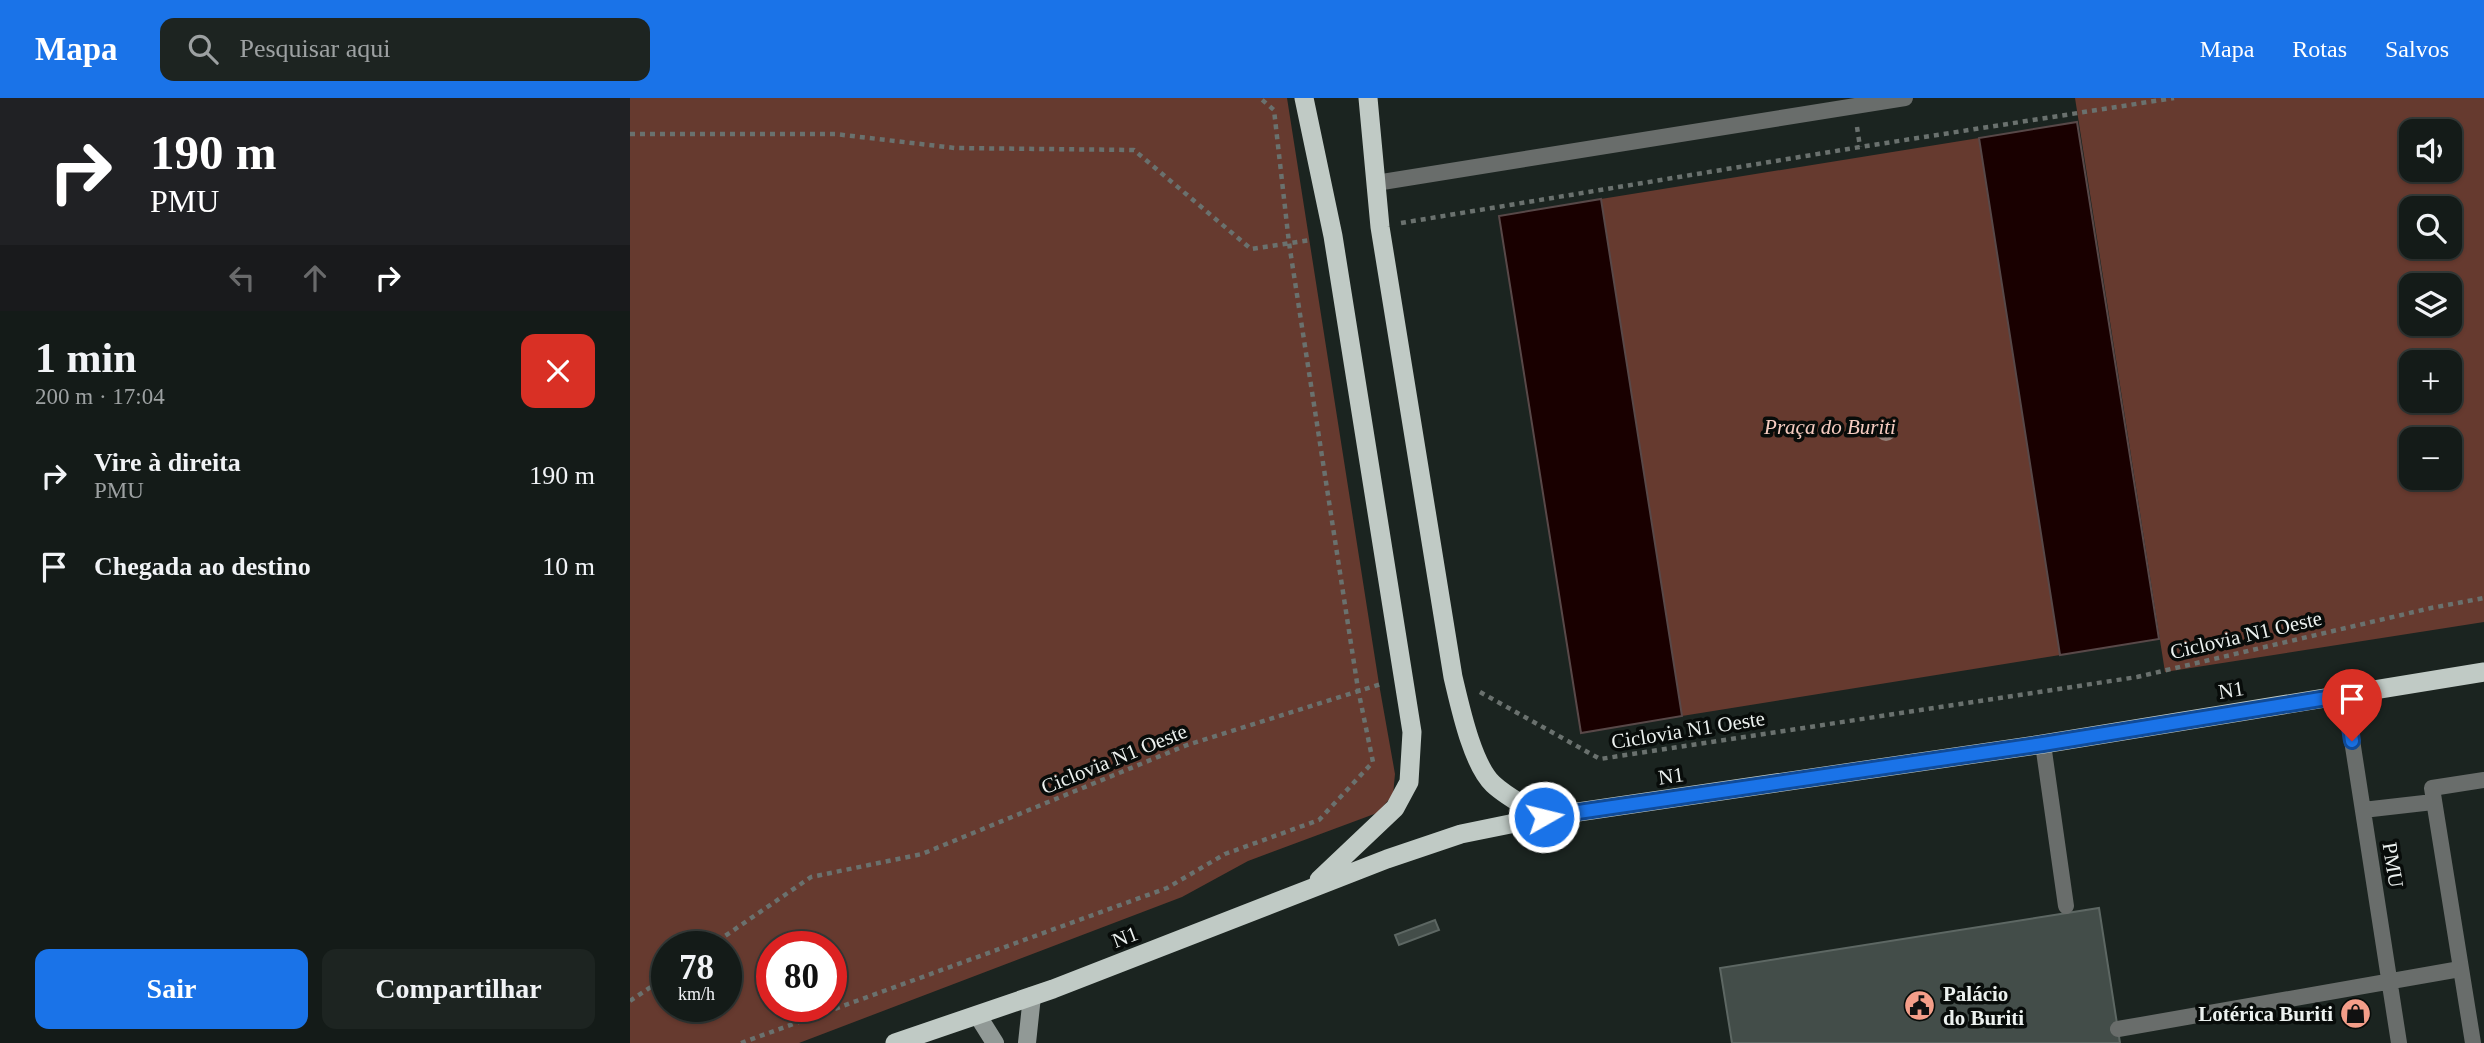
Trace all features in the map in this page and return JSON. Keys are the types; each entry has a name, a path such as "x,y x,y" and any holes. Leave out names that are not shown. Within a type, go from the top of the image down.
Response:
{"highway":[{"path":"1304,98 1333,236 1412,733 1409,782 1395,808 1309,889"},
{"path":"1368,98 1380,227 1453,677 1462,714 1480,765 1492,783 1544,817"},
{"name":"N1","path":"895,1043 978,1016 1387,859 1461,834 1544,817 2043,744 2484,672"}],"main road":[{"path":"1027,1043 1032,996"},
{"path":"978,1016 995,1043"}],"lane":[{"path":"1376,183 1811,105 1905,98"},
{"name":"PMU","path":"2345,695 2399,1043"},
{"path":"2043,744 2066,906"},
{"path":"2473,1043 2432,788 2484,780"},
{"path":"2363,810 2434,802"},
{"path":"2118,1029 2460,969"}],"path":[{"path":"741,1043 1167,888 1225,854 1320,820 1373,762 1358,689 1289,243 1274,110 1260,98"},
{"name":"Ciclovia N1 Oeste","path":"1453,677 1600,759 2137,677 2484,598"},
{"name":"Ciclovia N1 Oeste","path":"732,931 811,877 922,854 1187,745 1358,689 1405,681"},
{"path":"630,1001 651,987"}],"green space":[{"path":"630,98 1287,98 1395,774 1393,795 1377,813 1248,861 1182,897 799,1043 630,1043"},
{"path":"2075,98 2484,98 2484,622 2165,672"},
{"name":"Praça do Buriti","path":"1979,138 2060,655 1682,716 1601,199"}],"shaded area":[{"path":"2077,122 2159,639 2060,655 1979,138"},
{"path":"1601,199 1682,716 1581,733 1499,216"}],"building":[{"name":"Palácio do Buriti","path":"2099,908 2120,1043 1732,1043 1720,968"},
{"path":"1435,920 1439,930 1399,945 1395,935"},
{"name":"Lotérica Buriti","path":"2361,1004 2363,1021 2352,1023 2349,1006"},
{"name":"Lotérica Buriti","path":"2361,1007 2364,1024 2350,1026 2347,1010"}],"place":[{"name":"Palácio do Buriti","path":"1920,1006"},
{"name":"Lotérica Buriti","path":"2356,1014"}],"route":[{"path":"1544,817 2043,744 2345,695 2352,741"}]}
